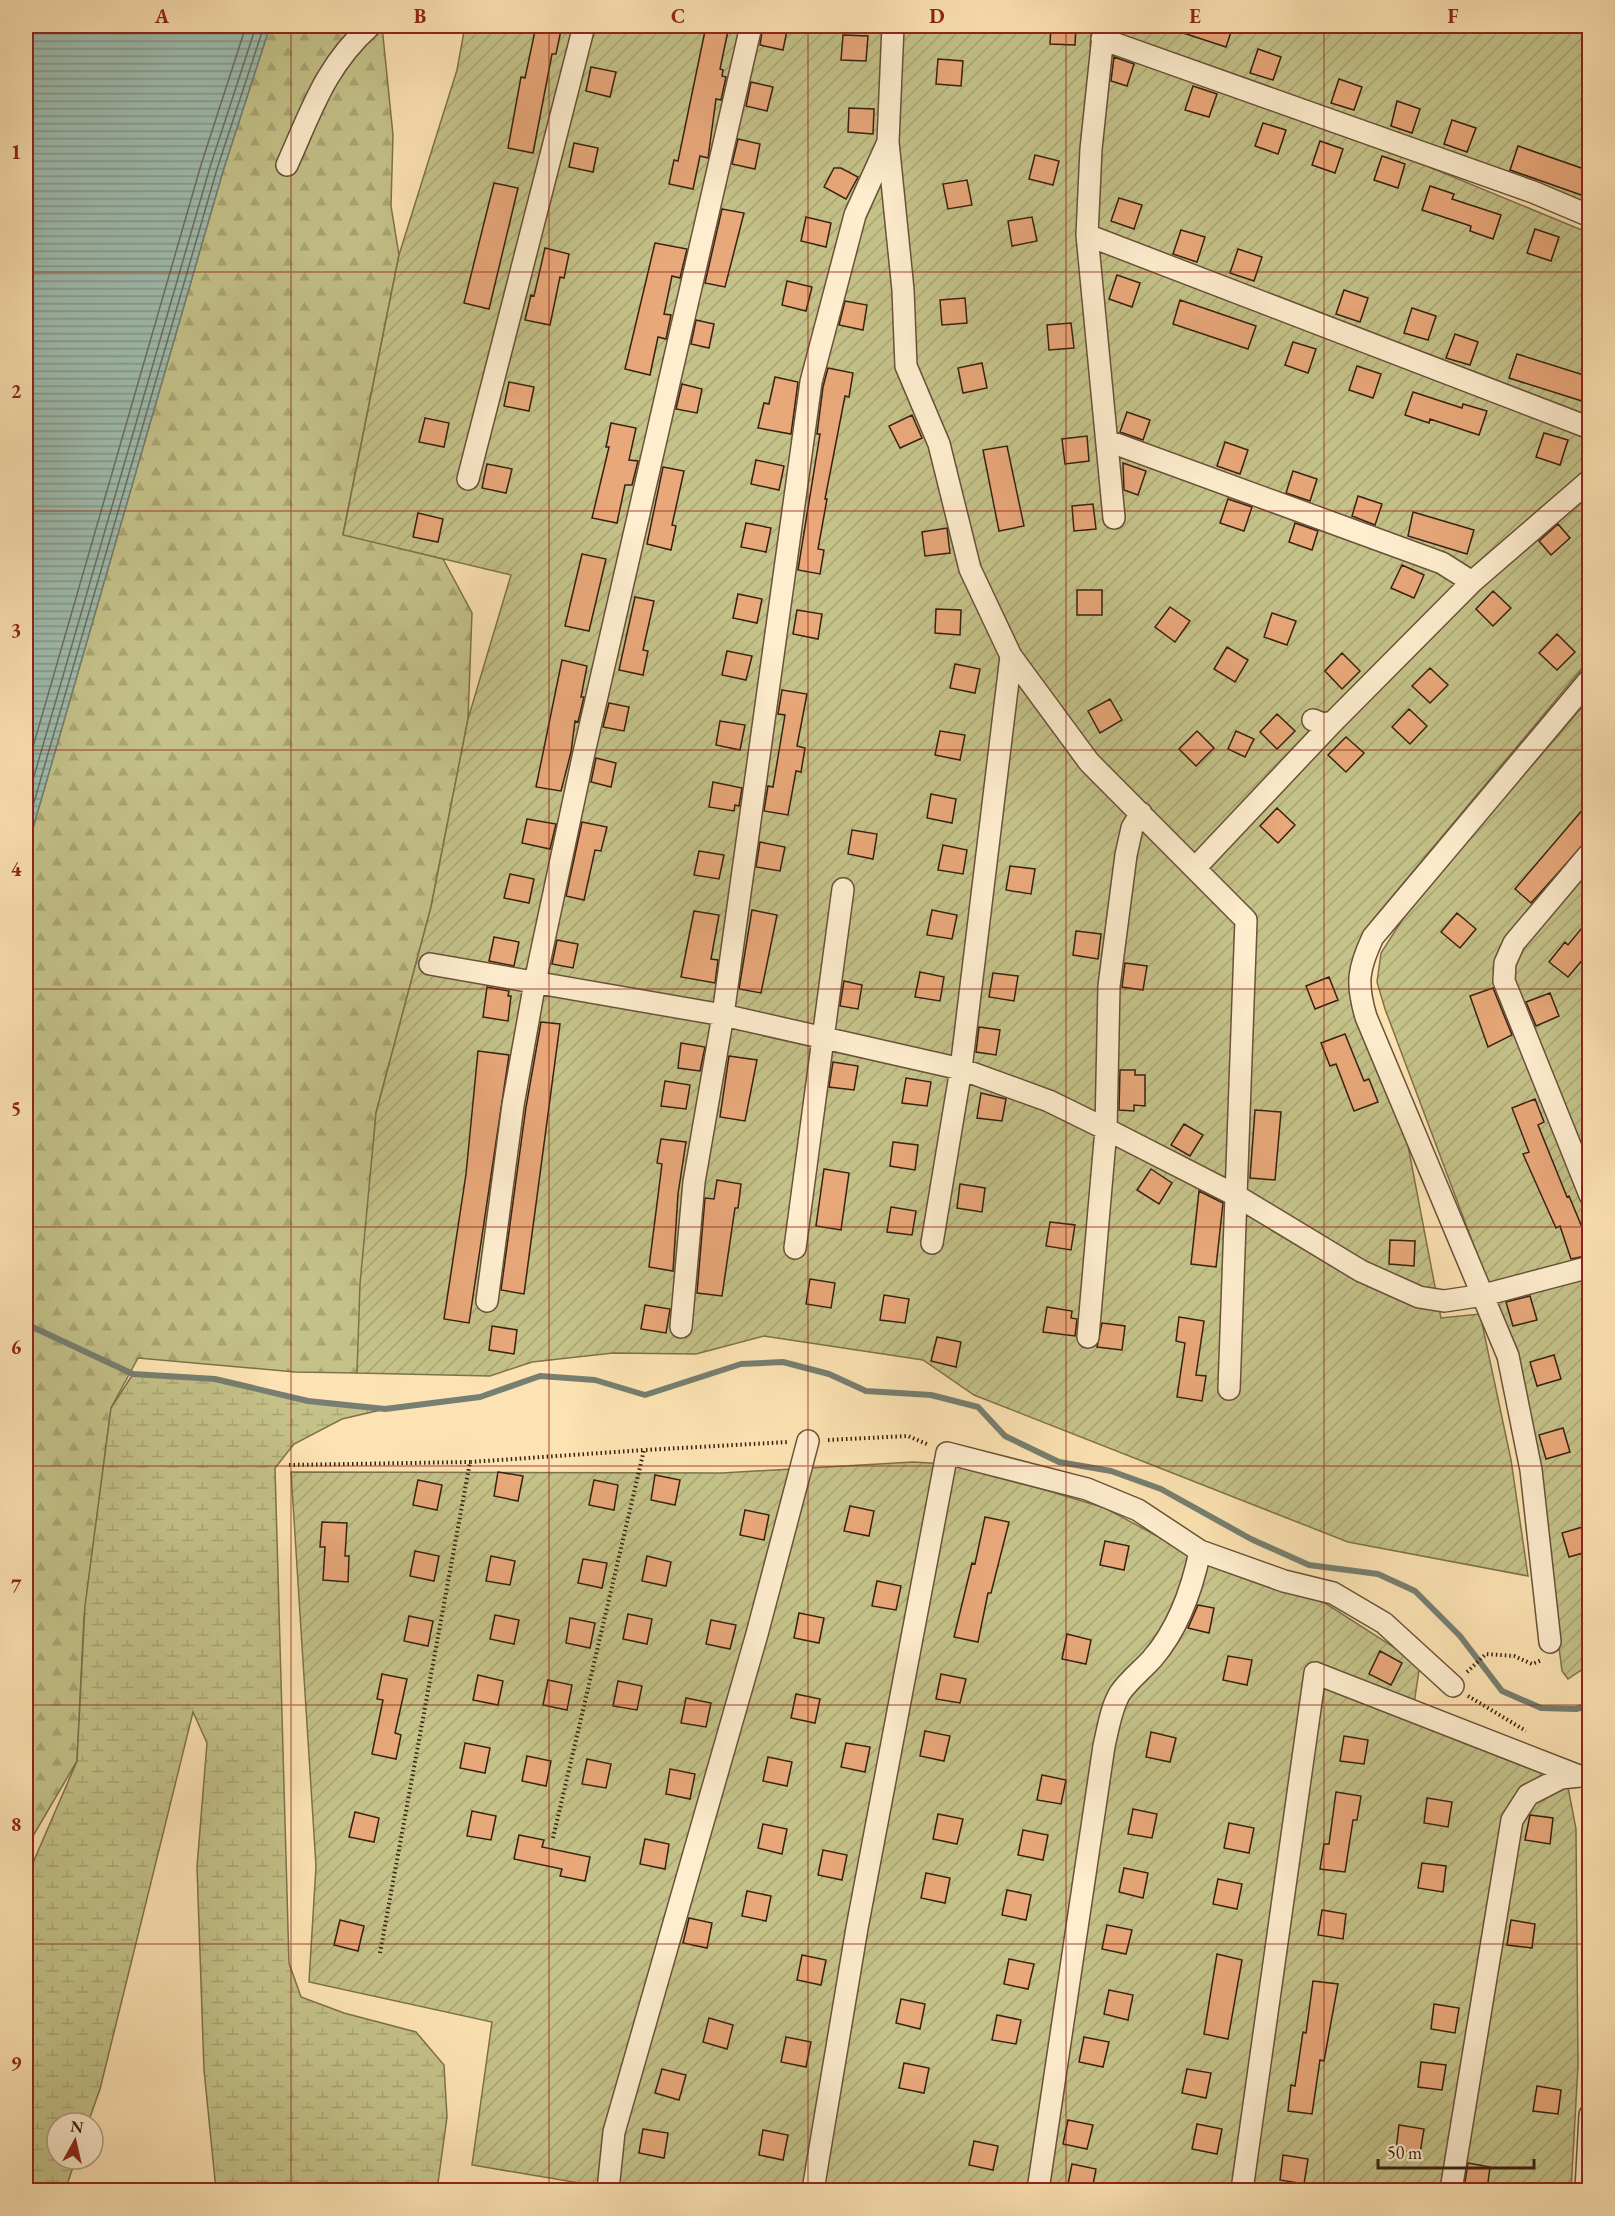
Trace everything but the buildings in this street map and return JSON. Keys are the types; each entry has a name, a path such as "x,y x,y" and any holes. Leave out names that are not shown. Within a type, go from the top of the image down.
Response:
{"lane":[{"path":"287,165 326,77 355,39 370,26"},
{"path":"468,480 585,26"},
{"path":"487,1301 513,1105 535,982 583,757 751,26"},
{"path":"893,26 888,142 903,290 906,366 939,444 970,569 1011,656 1089,762 1196,867 1246,920 1229,1389"},
{"path":"1114,518 1087,235 1091,149 1103,32 1533,192 1590,216"},
{"path":"681,1327 694,1182 723,1015 811,382 855,215 888,142"},
{"path":"1087,235 1590,428"},
{"path":"1108,441 1442,562 1472,582"},
{"path":"1196,867 1323,721 1472,582 1590,480"},
{"path":"932,1244 961,1069 1011,656"},
{"path":"1550,1642 1532,1470 1508,1356 1366,1017 1359,990 1361,963 1373,937 1590,679"},
{"path":"1088,1337 1106,1129 1109,986 1126,855 1132,828 1141,813"},
{"path":"1590,853 1514,943 1505,963 1504,981 1590,1195"},
{"path":"795,1248 843,890"},
{"path":"430,964 723,1015 961,1069 1049,1101 1106,1129 1235,1195 1361,1271 1419,1297 1444,1301 1484,1295 1590,1267"},
{"path":"608,2190 614,2132 757,1634 808,1441"},
{"path":"813,2190 857,1928 947,1453 1087,1490 1138,1510 1200,1551 1284,1581 1333,1593 1384,1623 1453,1686"},
{"path":"1038,2190 1104,1746 1111,1715 1120,1694 1153,1658 1180,1615 1194,1581 1200,1551"},
{"path":"1242,2190 1315,1673 1584,1776"},
{"path":"1452,2190 1512,1820 1528,1795 1562,1778 1584,1776"},
{"path":"1587,2184 1590,2115"}],"path":[{"path":"289,1465 470,1462 908,1436 947,1453"},
{"path":"553,1838 644,1450"},
{"path":"380,1953 470,1462"},
{"path":"1536,1737 1453,1686 1486,1654 1514,1656 1532,1664 1542,1661 1550,1642"}],"green space":[{"path":"270,26 382,26 393,135 391,206 399,255 343,534 443,559 472,613 468,719 431,907 376,1113 357,1373 295,1372 138,1358 111,1408 84,1617 77,1761 26,1848 26,852 223,171"},
{"path":"465,26 1092,26 1090,46 1400,155 1589,233 1589,660 1371,922 1355,953 1405,1130 1441,1318 1480,1314 1511,1460 1528,1576 1348,1542 974,1395 923,1360 764,1336 696,1354 613,1353 532,1362 490,1376 357,1373 360,1284 376,1113 431,907 468,719 511,575 343,535 399,255 457,70"},
{"path":"1114,26 1589,26 1589,210 1178,59 1116,32"},
{"path":"1589,699 1590,1664 1568,1679 1562,1671 1541,1505 1503,1323 1385,1009 1377,982 1381,953 1409,909"},
{"path":"133,1374 215,1379 308,1401 385,1409 342,1419 294,1444 275,1468 289,1963 301,1997 344,2013 416,2032 444,2065 447,2117 437,2190 216,2190 204,2070 197,1867 207,1743 193,1712 100,2089 92,2111 45,2111 45,2171 72,2171 65,2190 26,2190 26,1879 77,1761 85,1606 111,1408"},
{"path":"913,1462 962,1465 1105,1508 1183,1550 1325,1603 1420,1664 1412,1717 1533,1763 1568,1787 1576,1829 1578,2066 1571,2190 621,2190 472,2165 492,2022 309,1982 316,1866 291,1472 722,1473"}],"water":[{"path":"26,26 270,26 223,171 26,852"}],"waterway":[{"path":"26,1324 133,1374 215,1379 308,1401 385,1409 480,1397 540,1376 595,1380 645,1395 741,1364 783,1362 829,1374 866,1391 931,1395 978,1407 1005,1436 1059,1462 1111,1471 1161,1489 1251,1539 1309,1565 1378,1574 1415,1591 1460,1636 1502,1691 1541,1708 1576,1709 1590,1705"}]}
